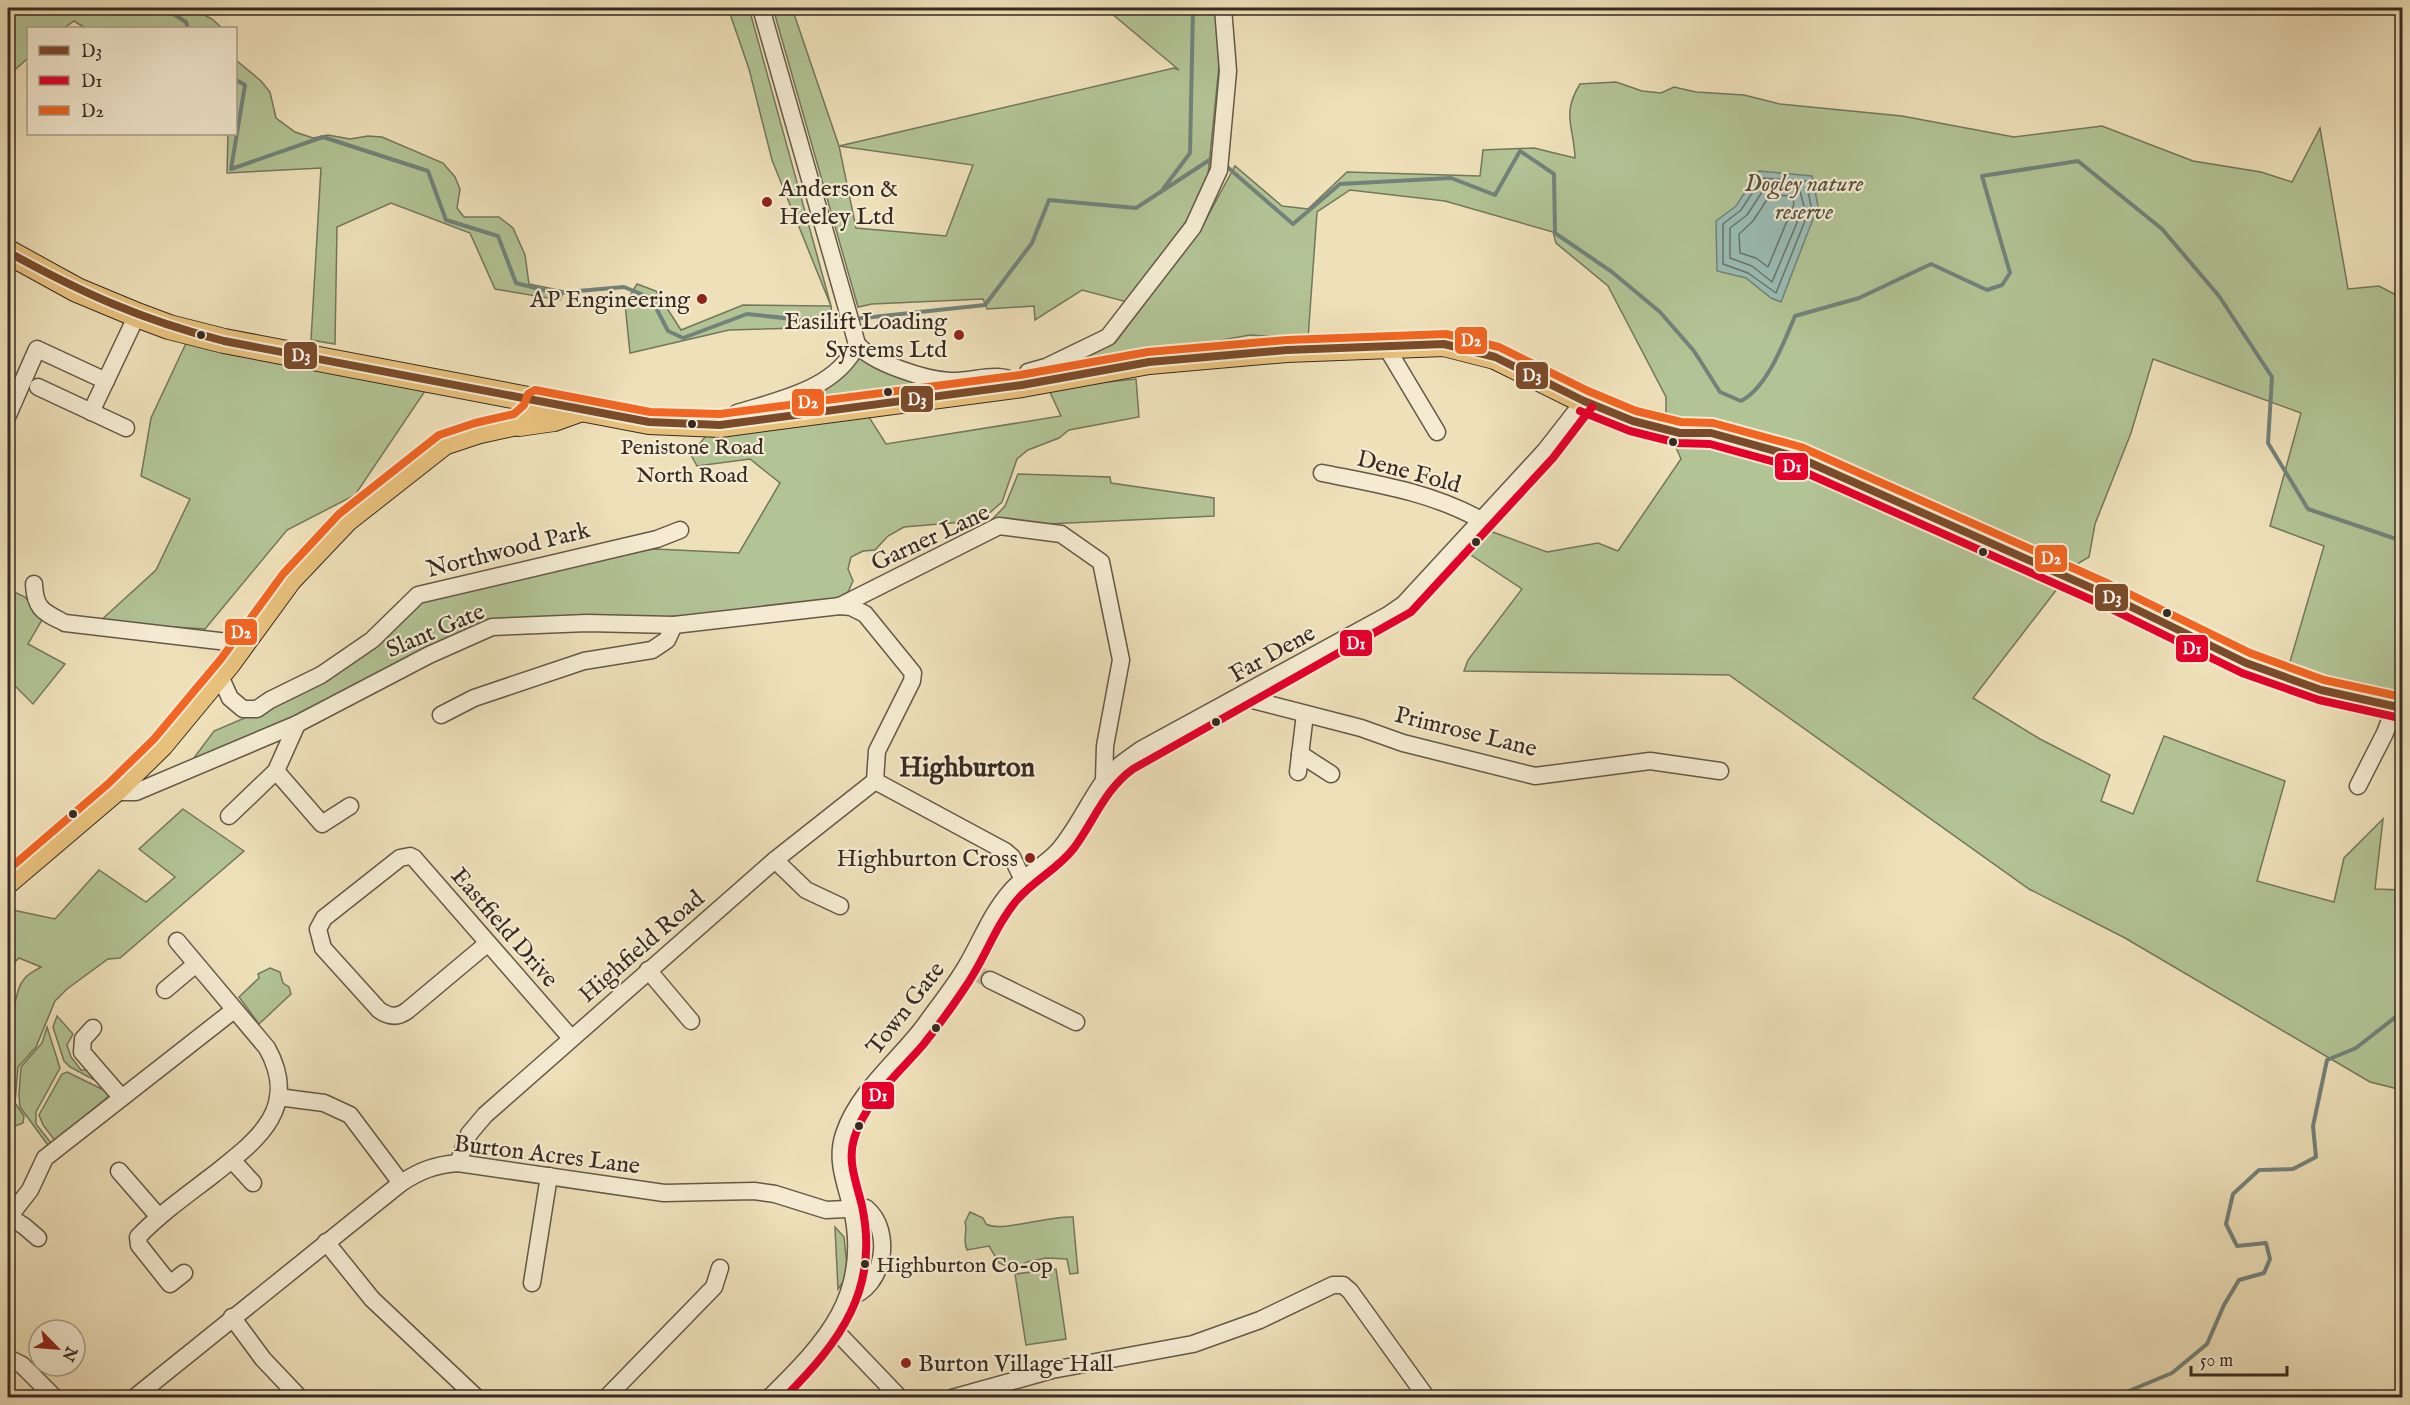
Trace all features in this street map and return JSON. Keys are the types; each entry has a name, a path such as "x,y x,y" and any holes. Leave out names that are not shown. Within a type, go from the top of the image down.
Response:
{"highway":[{"path":"8,252 77,290 169,327 225,341 650,422 728,424 1022,385 1149,362 1287,350 1444,344 1495,357 1584,401 1634,421 1680,433 1711,433 1797,458 2105,594 2246,663 2321,690 2399,708"},
{"path":"519,424 554,419 582,409"}],"main road":[{"path":"8,883 115,792 162,746 245,644 291,580 347,521 445,444 519,424 533,411 536,400"}],"street":[{"path":"761,8 855,339 873,357 938,380 953,381 1008,376 1022,385 1028,372 1046,367 1108,337 1192,227 1219,170 1228,71 1223,8"},
{"path":"91,412 136,315"},
{"path":"728,424 737,413 805,391 847,361 855,339"},
{"path":"1385,345 1437,432"},
{"path":"8,415 37,350 106,381"},
{"path":"38,387 126,428"},
{"name":"Far Dene","path":"1023,880 1042,867 1060,849 1104,780 1120,764 1142,749 1388,615 1418,590 1545,451 1584,401"},
{"name":"Dene Fold","path":"1322,473 1428,496 1454,505 1481,520"},
{"name":"Garner Lane","path":"840,606 999,526 1061,534 1101,562 1121,660 1105,746 1104,780"},
{"name":"Northwood Park","path":"220,676 230,698 243,709 257,709 270,700 321,675 372,640 418,596 657,539 680,530"},
{"path":"34,584 34,599 40,610 65,623 245,644"},
{"name":"Slant Gate","path":"115,792 136,792 297,724 429,655 492,627 587,623 674,626 840,606 851,607 865,614 913,673 912,681 877,751 874,781"},
{"path":"441,715 474,698 584,661 652,650 667,640 674,626"},
{"name":"Primrose Lane","path":"1241,697 1535,776 1650,760 1720,771"},
{"path":"2358,786 2399,708"},
{"path":"1298,772 1305,714"},
{"path":"229,816 276,771 297,724"},
{"path":"1300,754 1331,774"},
{"path":"276,771 322,824 350,806"},
{"path":"874,781 1005,851 1012,857 1023,880"},
{"name":"Highfield Road","path":"458,1163 476,1124 775,860 874,781"},
{"name":"Eastfield Drive","path":"488,943 403,1014 390,1016 379,1010 323,948 318,929 324,918 400,858 405,855 414,858 571,1038"},
{"path":"775,860 806,890 840,906"},
{"name":"Town Gate","path":"849,1297 857,1253 851,1208 841,1162 844,1135 849,1122 863,1099 923,1027 978,974 1001,905 1023,880"},
{"path":"177,941 261,1040 272,1057 278,1076 278,1096 267,1128 252,1144 159,1217 138,1237 139,1245 170,1284 184,1273"},
{"path":"165,990 196,964"},
{"path":"648,970 691,1021"},
{"path":"978,974 1076,1022"},
{"path":"38,1238 8,1217 30,1190 45,1158 121,1096 234,1010"},
{"path":"93,1028 83,1040 82,1053 121,1096"},
{"path":"278,1096 324,1102 350,1115 401,1183"},
{"path":"232,1160 253,1183"},
{"name":"Burton Acres Lane","path":"136,1397 326,1242 401,1183 428,1167 458,1163 664,1193 754,1191 775,1194 826,1210 851,1208"},
{"path":"119,1171 159,1217"},
{"path":"532,1283 549,1176"},
{"path":"769,1398 817,1348 832,1328 849,1297 864,1290 872,1281 882,1252 879,1228 872,1213 866,1208 851,1208"},
{"path":"326,1242 372,1299 477,1398"},
{"path":"606,1398 714,1287 720,1268"},
{"path":"952,1398 1052,1370 1193,1344 1260,1320 1333,1285 1343,1285 1350,1292 1426,1398"},
{"path":"232,1317 263,1359 300,1398"},
{"path":"832,1328 900,1398"},
{"path":"8,1358 21,1365 55,1398"}],"green space":[{"path":"8,8 191,8 212,19 221,27 83,27 74,21 65,27 27,27 27,59 8,76"},
{"path":"728,8 749,8 831,306 772,160 749,69"},
{"path":"773,8 792,8 839,146 1174,68 1179,70 1105,8 1219,8 1220,56 1208,175 1187,220 1127,302 1082,290 1035,320 1034,306 987,309 983,299 872,304 858,307","holes":["839,146 973,165 946,236 856,228"]},
{"path":"237,61 261,81 270,92 276,118 295,132 313,138 328,135 350,139 368,136 382,137 443,163 455,177 460,189 457,208 464,217 499,217 513,228 525,255 529,284 564,291 560,300 495,289 470,233 391,203 337,227 335,344 311,340 321,168 227,173 228,135 237,135"},
{"name":"Dogley nature reserve","path":"1616,82 1642,91 1661,93 1674,87 1696,92 1744,95 1780,104 1902,116 2014,137 2102,126 2193,161 2261,172 2292,182 2320,128 2348,289 2379,286 2402,298 2402,696 2323,679 2289,665 2324,546 2270,526 2301,413 2153,359 2131,433 2095,524 2089,557 2067,570 1799,448 1666,423 1666,397 1608,286 1556,243 1553,232 1445,201 1350,190 1317,212 1308,339 1250,335 1061,369 1115,343 1199,232 1235,166 1282,206 1308,209 1347,172 1480,176 1483,150 1534,148 1575,158 1570,121 1574,95 1580,84"},
{"path":"637,284 656,291 681,330 743,305 831,306 833,327 729,330 630,353 625,304"},
{"path":"187,341 425,391 355,495 287,530 205,629 99,622 156,570 190,499 141,476 151,418"},
{"path":"860,358 938,387 768,411 840,376"},
{"path":"1136,379 1139,417 1069,430 1059,438 1028,450 1017,459 1002,502 986,516 975,521 904,527 888,536 875,550 863,551 851,557 848,569 853,581 848,592 838,598 676,618 574,615 534,619 322,704 191,762 214,731 268,708 418,601 625,553 655,549 739,553 780,483 750,459 697,466 691,455 708,433 867,414 886,444 1061,416 1048,388"},
{"path":"1672,438 1788,470 2057,589 1973,698 2040,739 2110,775 2101,801 2133,814 2164,736 2285,781 2257,881 2334,902 2344,858 2383,819 2375,889 2402,890 2402,1090 2370,1082 2125,938 2029,889 1729,675 1464,671 1468,660 1522,589 1471,555 1490,531 1547,552 1598,543 1618,551 1681,459"},
{"path":"1018,474 1110,477 1111,483 1214,498 1214,516 985,527 1005,506"},
{"path":"8,589 25,597 43,618 28,644 65,664 33,704 8,679"},
{"path":"183,809 244,851 120,958 108,959 67,989 55,1001 36,1047 18,1067 15,1103 24,1116 23,1123 8,1129 8,1022 21,983 28,975 41,967 19,958 8,969 8,909 55,919 99,870 146,902 175,877 139,849"},
{"path":"270,968 280,972 283,983 289,987 291,994 259,1024 239,997 259,978 258,974"},
{"path":"57,1016 73,1034 67,1045 71,1057 81,1070 87,1070 102,1084 70,1067 64,1061 53,1027"},
{"path":"47,1027 60,1068 36,1112 36,1124 52,1144 50,1148 20,1107 19,1095 21,1067 42,1043"},
{"path":"67,1072 108,1092 109,1096 55,1141 43,1125 39,1115 62,1074"},
{"path":"970,1212 983,1218 986,1224 993,1226 1073,1217 1078,1273 1070,1274 1067,1259 1046,1258 1027,1262 1013,1269 999,1263 989,1246 967,1250 965,1222"},
{"path":"835,1227 844,1237 848,1275 838,1289"},
{"path":"1056,1269 1066,1339 1026,1345 1015,1274"}],"water":[{"path":"1759,171 1812,176 1818,206 1781,302 1771,298 1746,278 1717,271 1716,221 1736,206"}],"waterway":[{"path":"164,8 186,22 188,27"},
{"path":"1163,189 1190,153 1193,8"},
{"path":"237,81 245,85 237,133"},
{"path":"237,135 231,169 323,137 428,171 446,220 498,236 516,283 555,293 624,287 651,298 668,331 683,338 747,314 830,323 847,320"},
{"path":"1225,165 1293,224 1340,184 1451,178 1495,195 1520,151 1554,174 1555,233 1612,272 1660,312 1694,351 1720,392 1741,401 1750,395 1767,375 1795,316 1859,298 1931,264 1987,290 2002,285 2010,273 1982,176 2078,161 2162,229 2219,296 2272,377 2268,443 2308,509 2402,541"},
{"path":"854,319 985,305 1032,243 1049,200 1136,208 1214,157"},
{"path":"2112,1398 2172,1373 2207,1344 2224,1305 2239,1280 2264,1273 2270,1259 2266,1243 2237,1246 2226,1224 2233,1194 2259,1170 2293,1169 2316,1157 2313,1126 2327,1060 2356,1048 2402,1012"}],"tunnel":[{"path":"977,974 990,980"}],"transit line":[{"name":"D3","path":"8,252 113,304 166,324 224,341 649,422 720,425 1022,385 1149,362 1287,350 1444,344 1495,357 1584,401 1633,421 1680,433 1711,433 1797,457 2105,594 2246,663 2321,690 2402,708"},
{"name":"D2","path":"8,870 108,784 154,739 221,659 283,574 339,514 439,435 475,423 514,414 524,405 528,394 535,390 650,412 720,414 1020,375 1148,352 1287,340 1446,334 1499,347 1588,391 1636,411 1681,422 1713,423 1801,447 2109,584 2250,653 2324,680 2402,697"},
{"name":"D1","path":"784,1398 838,1335 851,1312 860,1288 865,1263 866,1236 852,1156 859,1125 874,1100 923,1045 956,1001 973,976 1002,921 1017,900 1068,855 1107,796 1133,769 1411,612 1553,458 1592,407"},
{"name":"D1","path":"1580,411 1630,431 1678,443 1710,444 1793,467 2101,604 2242,673 2319,700 2400,718"}],"place":[{"name":"Anderson & Heeley Ltd","path":"767,202"},
{"name":"AP Engineering","path":"702,299"},
{"name":"Easilift Loading Systems Ltd","path":"959,335"},
{"name":"Penistone Road North Road","path":"692,424"},
{"name":"Highburton Cross","path":"1030,858"},
{"name":"Highburton Co-op","path":"865,1264"},
{"name":"Burton Village Hall","path":"906,1363"}],"district":[{"name":"Highburton","path":"967,767"}]}
